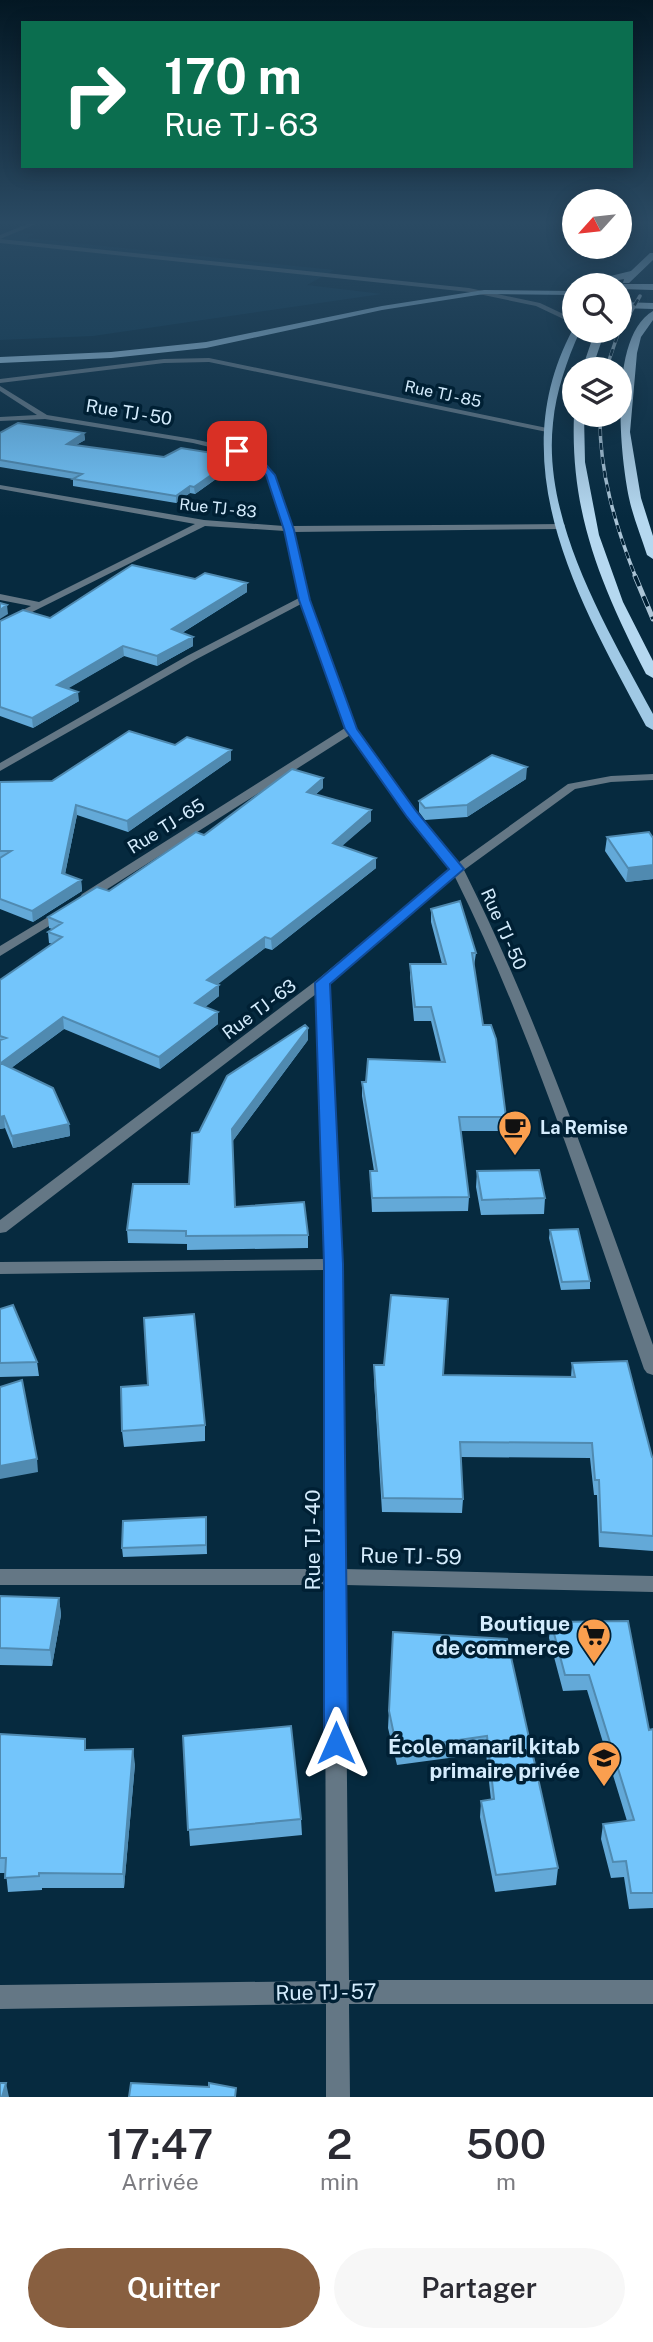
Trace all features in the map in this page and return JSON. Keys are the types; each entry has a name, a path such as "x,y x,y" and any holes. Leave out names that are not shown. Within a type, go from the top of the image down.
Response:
{"highway":[{"path":"647,322 636,337 632,353 625,432 635,498 653,555"},
{"path":"578,427 577,438 590,526 615,602 653,674"}],"main road":[{"path":"0,352 181,340 281,322"},
{"path":"0,360 111,355 193,347 320,322"},
{"path":"571,343 560,371 547,430 549,470 561,526 587,601 653,726"}],"street":[{"name":"Rue TJ - 85","path":"0,381 164,361 209,360 547,430"},
{"path":"0,388 45,417"},
{"name":"Rue TJ - 50","path":"0,418 45,417 193,441 237,451 258,461 271,475 289,530 304,600 351,729 411,814 457,869 488,930 567,1128 653,1369"},
{"name":"Rue TJ - 83","path":"0,487 204,523 289,530 561,526"},
{"path":"0,625 204,523"},
{"path":"0,597 42,605"},
{"path":"0,768 191,658 304,600"},
{"name":"Rue TJ - 65","path":"0,952 351,729"},
{"name":"Rue TJ - 63","path":"0,1228 322,983 457,869 572,786 611,779 653,777"},
{"name":"Rue TJ - 40","path":"322,983 333,1264 338,2097"},
{"path":"0,1268 333,1264"},
{"name":"Rue TJ - 59","path":"0,1577 335,1577 653,1584"},
{"name":"Rue TJ - 57","path":"0,1997 338,1992 653,1992"}],"shaded area":[{"path":"0,322 190,322 93,336 0,340"}],"building":[{"path":"18,423 84,433 67,444 164,457 181,448 225,455 218,460 230,462 176,496 73,479 82,474 0,460 0,433"},
{"path":"132,565 195,579 205,573 247,583 172,629 193,637 157,656 123,646 57,685 78,692 32,718 0,707 0,621 23,610 50,618"},
{"path":"129,731 175,745 187,737 231,750 127,821 76,805 62,873 81,880 32,911 0,899 0,858 11,851 0,851 0,782 52,781"},
{"path":"492,755 527,767 467,805 425,808 419,801"},
{"path":"292,769 323,778 307,792 371,810 333,843 376,858 271,939 265,937 207,980 219,985 195,1003 218,1012 159,1057 63,1017 1,1063 53,1088 69,1124 12,1136 4,1116 0,1117 0,1040 6,1038 0,1036 0,980 62,937 48,932 62,923 48,917 97,887 109,891 196,832 204,835"},
{"path":"649,832 653,838 653,865 628,868 607,837"},
{"path":"460,901 476,953 472,953 483,1025 491,1025 496,1039 506,1117 459,1117 469,1197 372,1198 370,1171 377,1171 362,1082 366,1082 368,1059 445,1062 431,1007 415,1007 410,964 446,964 431,909"},
{"path":"305,1025 308,1028 232,1129 235,1207 304,1202 308,1235 186,1236 186,1231 127,1230 133,1184 189,1184 192,1133 199,1132 227,1076"},
{"path":"539,1170 545,1198 482,1200 477,1171"},
{"path":"578,1229 590,1281 562,1282 550,1230"},
{"path":"391,1295 448,1299 443,1375 575,1377 572,1363 627,1361 653,1458 653,1536 601,1532 599,1480 595,1480 592,1443 460,1442 463,1499 383,1498 374,1365 384,1365"},
{"path":"13,1305 37,1362 0,1363 0,1309"},
{"path":"194,1314 205,1425 122,1431 121,1387 148,1385 144,1318"},
{"path":"22,1380 37,1459 0,1466 0,1387"},
{"path":"206,1517 206,1545 122,1548 123,1521"},
{"path":"0,1596 59,1598 50,1650 0,1648"},
{"path":"628,1621 649,1730 653,1729 653,1893 631,1893 626,1861 613,1862 603,1824 634,1820 589,1675 565,1675 551,1622"},
{"path":"393,1632 507,1639 558,1868 496,1875 481,1801 494,1799 487,1736 397,1749 389,1711"},
{"path":"291,1726 301,1819 188,1830 183,1736"},
{"path":"0,1734 85,1739 85,1750 133,1749 123,1874 39,1873 39,1876 5,1878 6,1858 0,1858"},
{"path":"0,2083 6,2083 2,2097 0,2097"},
{"path":"131,2083 209,2087 209,2083 236,2088 235,2097 129,2097"}],"railway":[{"path":"610,357 625,322"},
{"path":"600,427 602,457 610,498 636,578"},
{"path":"635,576 653,619"}],"place":[{"name":"La Remise","path":"515,1157"},
{"name":"Boutique de commerce","path":"594,1665"},
{"name":"École manaril kitab primaire privée","path":"604,1788"}],"route":[{"path":"237,451 258,461 271,475 289,530 304,600 351,729 411,814 457,869 322,983 333,1264 336,1743"}]}
